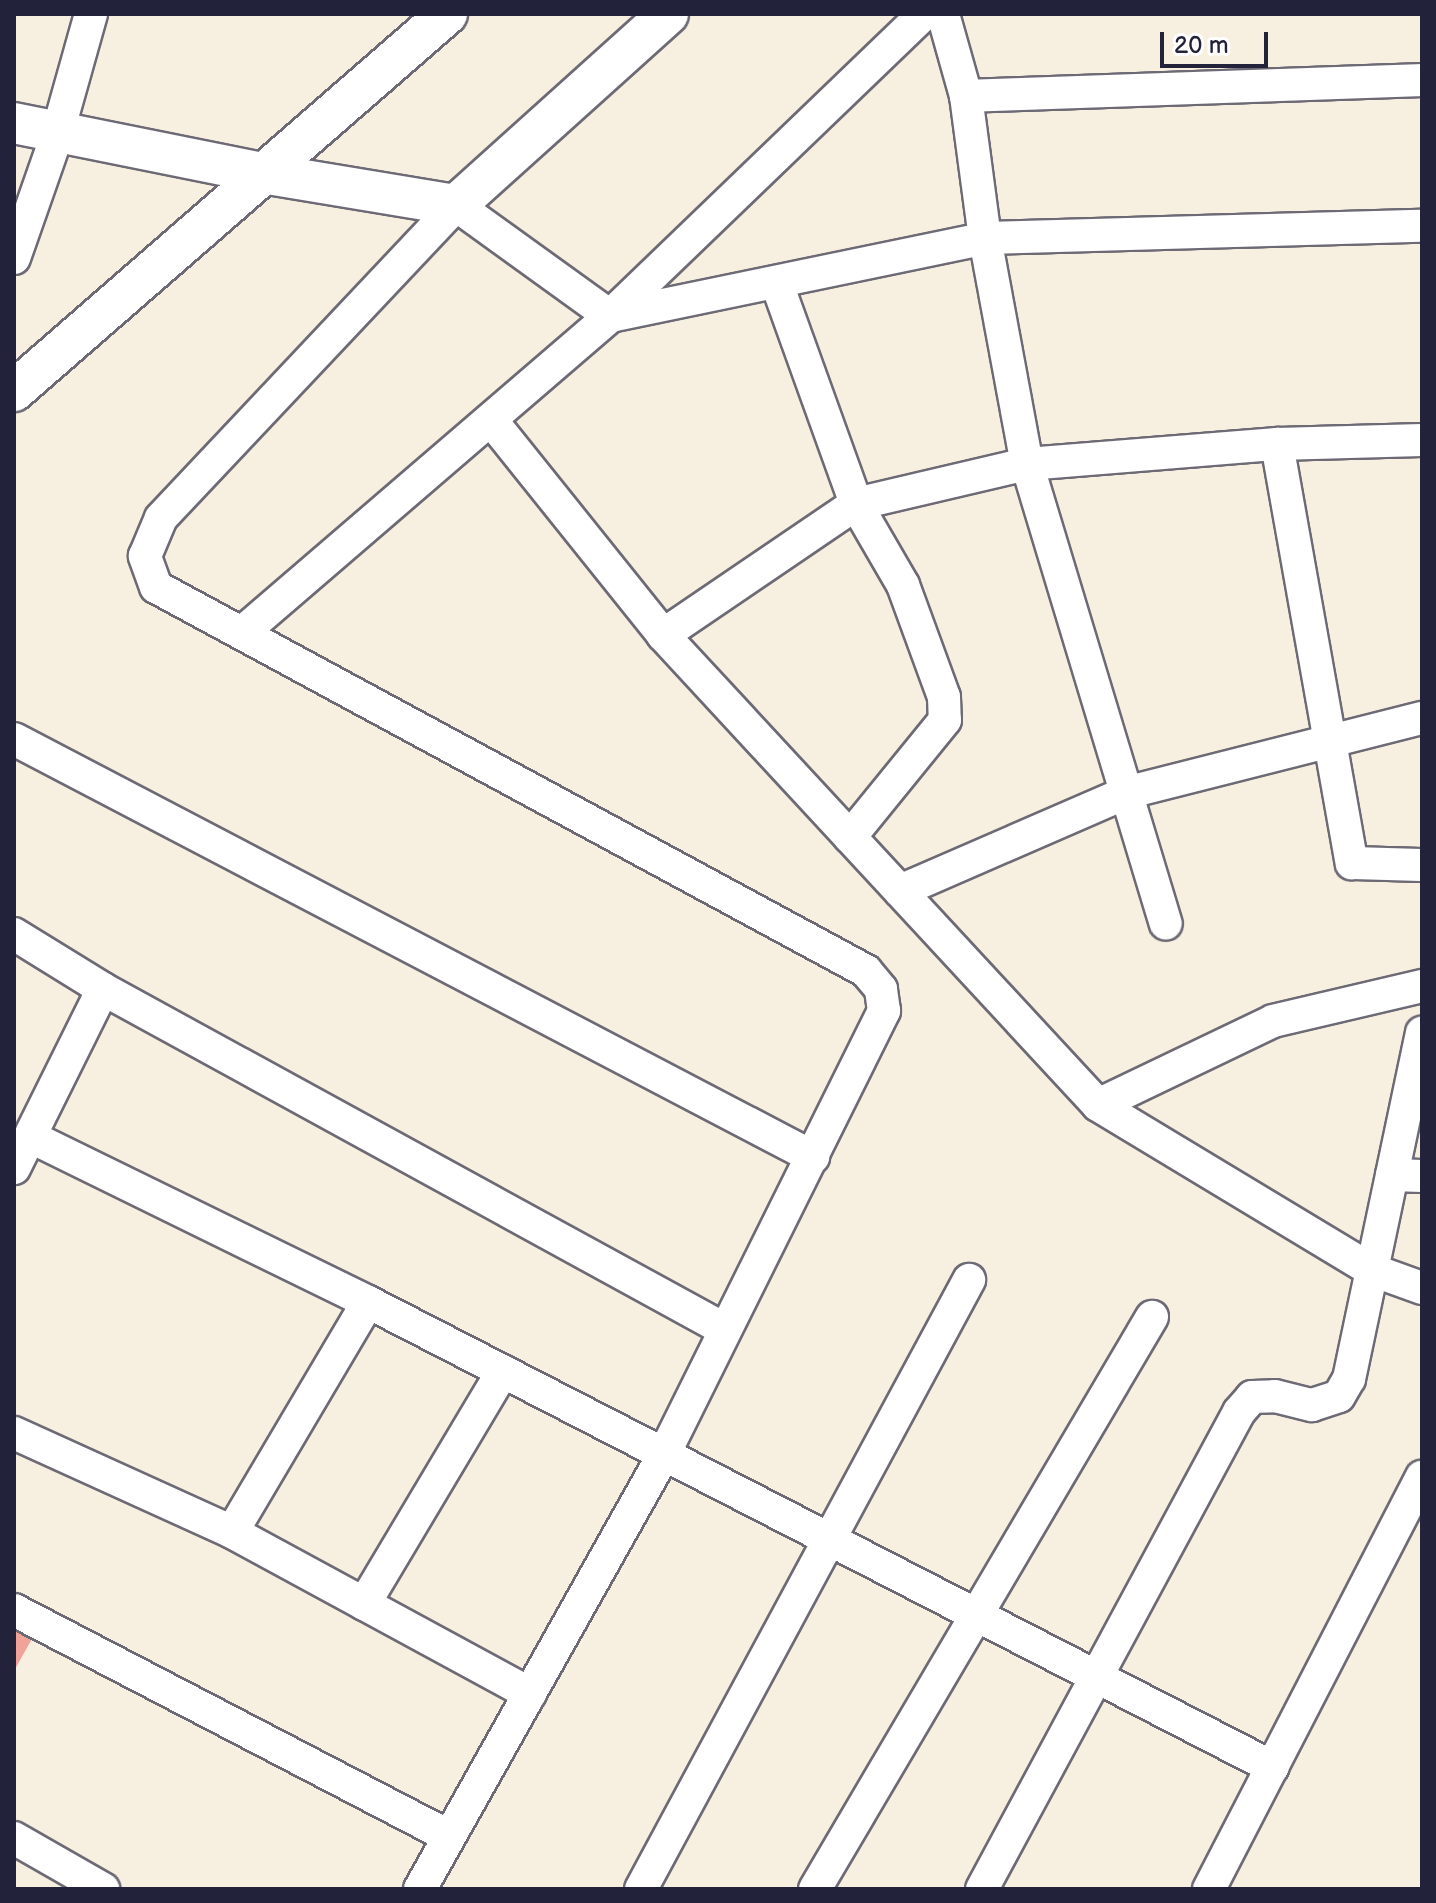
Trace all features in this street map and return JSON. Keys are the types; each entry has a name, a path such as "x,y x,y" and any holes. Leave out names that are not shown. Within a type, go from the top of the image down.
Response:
{"street":[{"path":"14,258 57,135 91,14"},
{"path":"14,391 268,174 447,14"},
{"path":"420,1889 447,1835 664,1454 722,1328 813,1157 884,1011 881,989 866,971 156,587 145,556 161,518 456,205 668,14"},
{"path":"243,632 610,316 924,14"},
{"path":"943,14 966,96 985,238 1027,464 1166,923"},
{"path":"966,96 1422,80"},
{"path":"14,123 57,135 456,205 610,316 777,284 985,238 1422,226"},
{"path":"777,284 856,504 903,585 934,659 945,720 850,837"},
{"path":"491,420 663,635 1098,1105 1372,1270 1422,1288"},
{"path":"663,635 856,504 1027,464 1277,444 1422,440"},
{"path":"1277,444 1352,863 1422,865"},
{"path":"900,891 1125,793 1422,718"},
{"path":"14,739 813,1157"},
{"path":"14,934 103,989 722,1328"},
{"path":"1098,1105 1273,1021 1422,986"},
{"path":"14,1168 103,989"},
{"path":"982,1889 1099,1678 1239,1412 1252,1397 1275,1396 1312,1405 1339,1396 1349,1379 1372,1270 1407,1176 1422,1033"},
{"path":"31,1137 368,1302 1272,1767"},
{"path":"641,1889 969,1280"},
{"path":"232,1532 368,1302"},
{"path":"815,1889 979,1616 1152,1317"},
{"path":"364,1604 503,1371"},
{"path":"14,1433 232,1532 530,1694"},
{"path":"1209,1889 1422,1477"},
{"path":"14,1610 447,1835"},
{"path":"14,1838 103,1889"}],"building":[{"path":"14,1627 33,1637 14,1671"}]}
